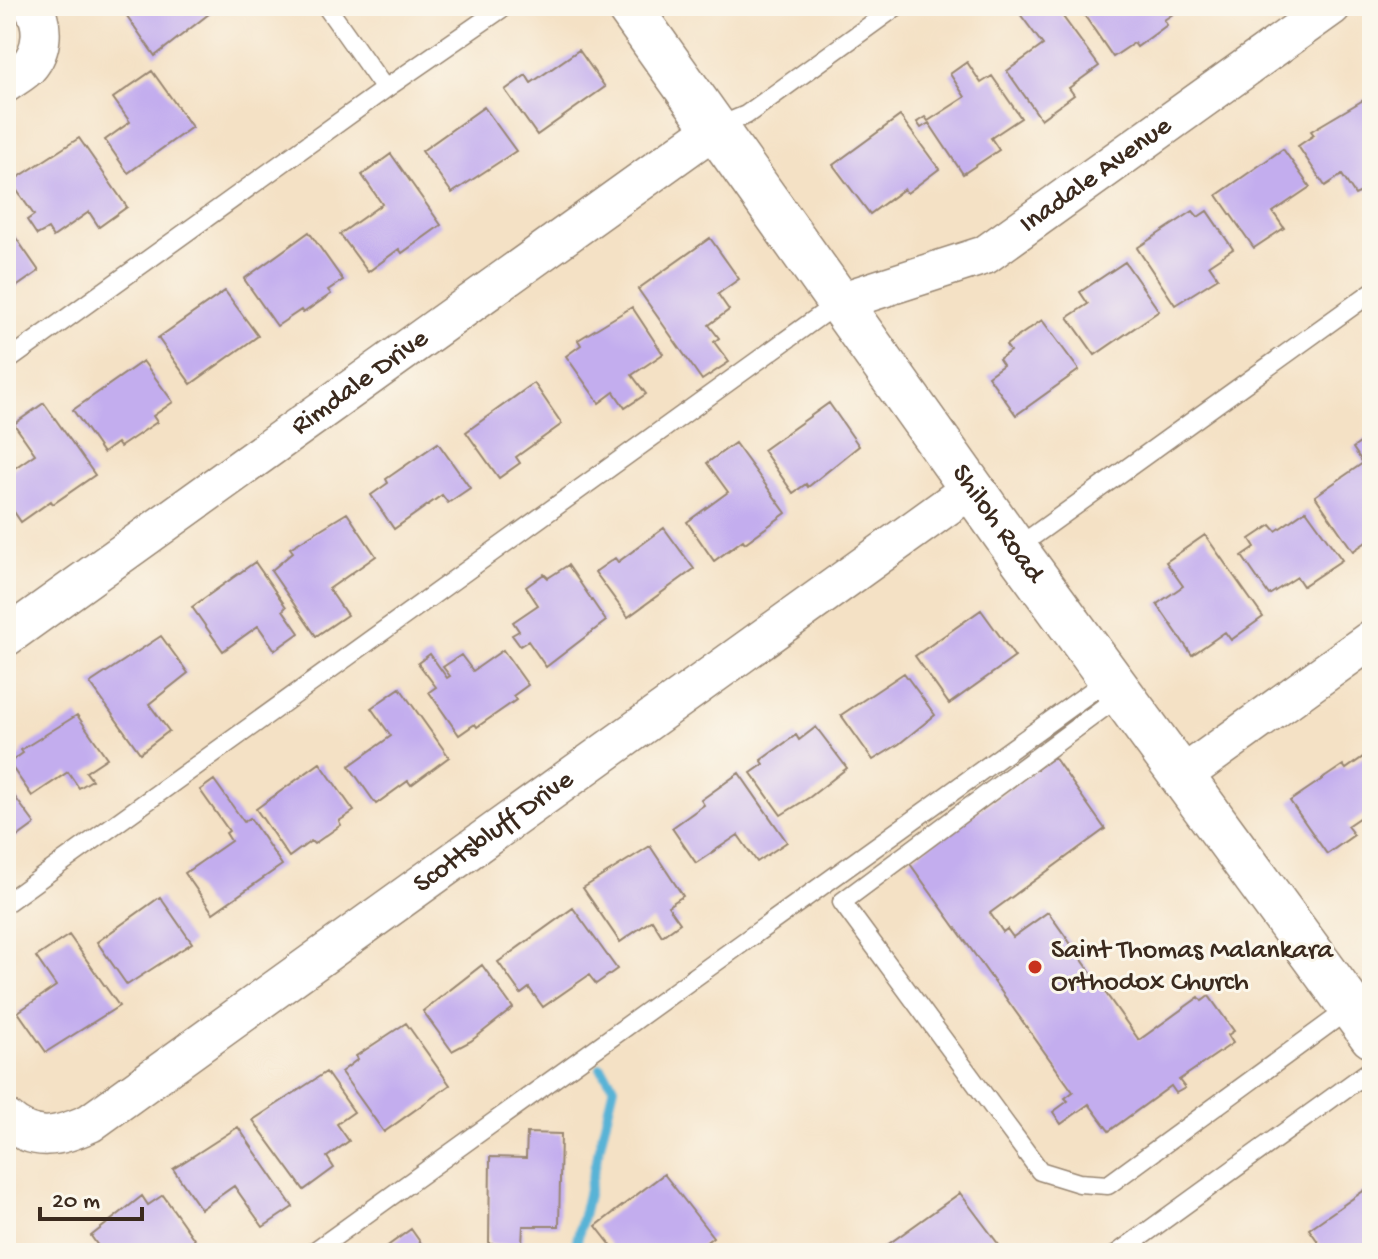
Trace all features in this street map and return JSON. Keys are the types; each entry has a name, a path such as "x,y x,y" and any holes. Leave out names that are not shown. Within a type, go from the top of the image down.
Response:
{"street":[{"path":"6,83 28,68 42,43 37,14 32,6"},
{"name":"Shiloh Road","path":"628,6 1015,549 1182,776 1365,1012"},
{"name":"Inadale Avenue","path":"839,302 985,255 1332,6"},
{"name":"Rimdale Drive","path":"6,637 715,128"},
{"name":"Scottsbluff Drive","path":"6,1119 33,1135 61,1135 90,1123 972,488"},
{"path":"1182,776 1372,639"}],"lane":[{"path":"326,6 385,89"},
{"path":"6,362 505,6"},
{"path":"715,128 746,115 897,6"},
{"path":"1015,549 1372,292"},
{"path":"6,903 839,302"},
{"path":"1116,686 842,902 1040,1171 1079,1183 1108,1185 1365,1012"},
{"path":"312,1253 1116,686"},
{"path":"1118,1253 1372,1069"}],"building":[{"path":"142,6 219,6 155,56 127,16"},
{"path":"1032,6 1055,6 1099,66 1069,88 1074,95 1041,119 1007,71 1043,45 1020,14"},
{"path":"1078,6 1177,6 1179,10 1164,20 1167,25 1137,47 1134,43 1113,57"},
{"path":"579,50 605,87 537,135 505,90 526,75 531,83"},
{"path":"967,62 981,83 992,76 1021,118 991,138 999,150 963,174 929,123 921,128 917,122 925,117 928,121 965,97 950,74"},
{"path":"152,71 192,127 128,173 105,140 130,122 113,98"},
{"path":"1365,99 1372,110 1372,187 1355,195 1342,175 1325,186 1298,146 1314,135 1311,131"},
{"path":"484,107 516,151 452,193 422,151"},
{"path":"900,116 939,169 907,193 904,189 870,214 833,165"},
{"path":"79,138 127,207 99,227 89,212 53,237 48,229 37,235 27,220 34,215 11,182"},
{"path":"1283,149 1310,187 1273,212 1284,228 1254,248 1217,195"},
{"path":"391,154 441,225 402,253 399,249 368,272 340,234 382,204 362,175"},
{"path":"1193,211 1198,217 1207,211 1233,249 1209,265 1218,278 1175,305 1137,248"},
{"path":"309,232 343,280 328,290 331,294 277,326 244,279"},
{"path":"14,235 39,271 6,294 6,240"},
{"path":"710,238 739,279 718,294 729,310 709,325 719,338 714,342 729,362 702,380 638,289"},
{"path":"1125,262 1159,311 1095,355 1068,317 1088,304 1080,292"},
{"path":"225,291 258,336 191,384 158,338"},
{"path":"632,307 663,354 632,375 646,394 625,408 614,392 599,403 566,356 581,345 578,340"},
{"path":"1042,320 1079,370 1016,415 988,376 1003,365 999,359 1010,351 1006,345"},
{"path":"143,361 173,402 153,416 157,422 120,447 117,443 103,453 73,410"},
{"path":"534,383 562,424 516,457 520,463 499,478 466,432"},
{"path":"44,403 95,475 21,522 6,500 6,474 35,454 14,424"},
{"path":"829,403 859,446 808,487 806,484 793,493 763,450"},
{"path":"1367,438 1372,446 1372,538 1353,551 1315,496 1363,463 1353,448"},
{"path":"438,443 470,488 448,503 442,495 394,529 371,495 388,483 386,479"},
{"path":"735,443 786,513 714,561 687,522 728,492 707,463"},
{"path":"1306,510 1342,560 1303,586 1297,577 1269,595 1242,556 1255,547 1250,539 1271,525 1276,531"},
{"path":"347,513 376,556 329,589 347,615 316,636 271,571 293,552 290,548"},
{"path":"664,528 694,569 628,617 595,572 615,558 618,562"},
{"path":"1205,535 1263,617 1231,640 1225,632 1192,655 1157,604 1183,586 1166,562"},
{"path":"255,562 286,607 283,610 299,633 275,650 258,626 223,651 192,607"},
{"path":"568,565 606,621 546,667 528,641 520,646 512,635 519,631 513,622 538,605 526,587 544,574 548,578"},
{"path":"981,610 1015,657 949,704 915,656"},
{"path":"161,636 188,673 149,704 169,731 140,753 90,683"},
{"path":"503,650 528,685 513,696 516,700 477,727 475,724 459,735 429,692 436,687 418,663 430,654 447,678 450,676 443,667 461,655 473,671"},
{"path":"904,673 935,715 873,760 841,715"},
{"path":"400,688 449,757 411,785 408,781 376,804 349,766 391,736 371,708"},
{"path":"77,715 107,758 86,772 92,780 79,788 68,772 32,796 9,763 23,753 21,750"},
{"path":"816,727 847,768 781,815 751,773 764,764 761,760 796,735 799,740"},
{"name":"Saint Thomas Malankara Orthodox Church","path":"1054,757 1105,829 990,913 1003,932 1007,929 1013,937 1048,912 1139,1040 1199,997 1202,1001 1209,996 1234,1031 1228,1035 1233,1043 1179,1080 1185,1088 1176,1093 1171,1086 1109,1131 1089,1104 1061,1124 1053,1112 1068,1101 1065,1098 1073,1092 908,861"},
{"path":"1363,757 1372,771 1372,809 1347,826 1354,835 1327,854 1290,801 1343,765 1346,769"},
{"path":"320,763 354,811 339,821 341,825 289,857 256,809"},
{"path":"739,773 787,842 757,862 738,835 696,863 672,828 704,805 701,800"},
{"path":"214,780 244,822 250,818 282,865 213,913 185,873 231,841 226,833 229,831 200,790"},
{"path":"6,785 35,824 6,845"},
{"path":"650,846 683,896 668,906 680,923 662,936 652,920 620,942 583,888"},
{"path":"160,897 192,943 127,985 97,942"},
{"path":"573,908 617,969 596,984 589,975 543,1007 529,988 521,994 498,962"},
{"path":"69,935 119,1006 46,1052 18,1012 56,986 36,957"},
{"path":"482,965 513,1008 471,1041 452,1051 423,1011"},
{"path":"406,1023 450,1085 384,1132 341,1072 358,1059 356,1056"},
{"path":"326,1072 354,1112 337,1124 349,1141 327,1157 334,1168 304,1190 253,1120"},
{"path":"238,1127 293,1207 263,1227 234,1186 201,1209 173,1169"},
{"path":"527,1133 561,1134 559,1226 523,1226 522,1245 489,1244 490,1157 526,1158"},
{"path":"664,1174 713,1237 692,1253 617,1253 596,1226"},
{"path":"1372,1185 1372,1244 1359,1253 1326,1253 1309,1229"},
{"path":"960,1193 1005,1253 876,1253"},
{"path":"163,1195 196,1242 181,1253 173,1245 162,1253 103,1253 91,1236 142,1196 148,1205"},
{"path":"411,1229 428,1253 378,1253"}],"waterway":[{"path":"574,1253 614,1086 601,1068"}],"place":[{"name":"Saint Thomas Malankara Orthodox Church","path":"1035,967"}]}
